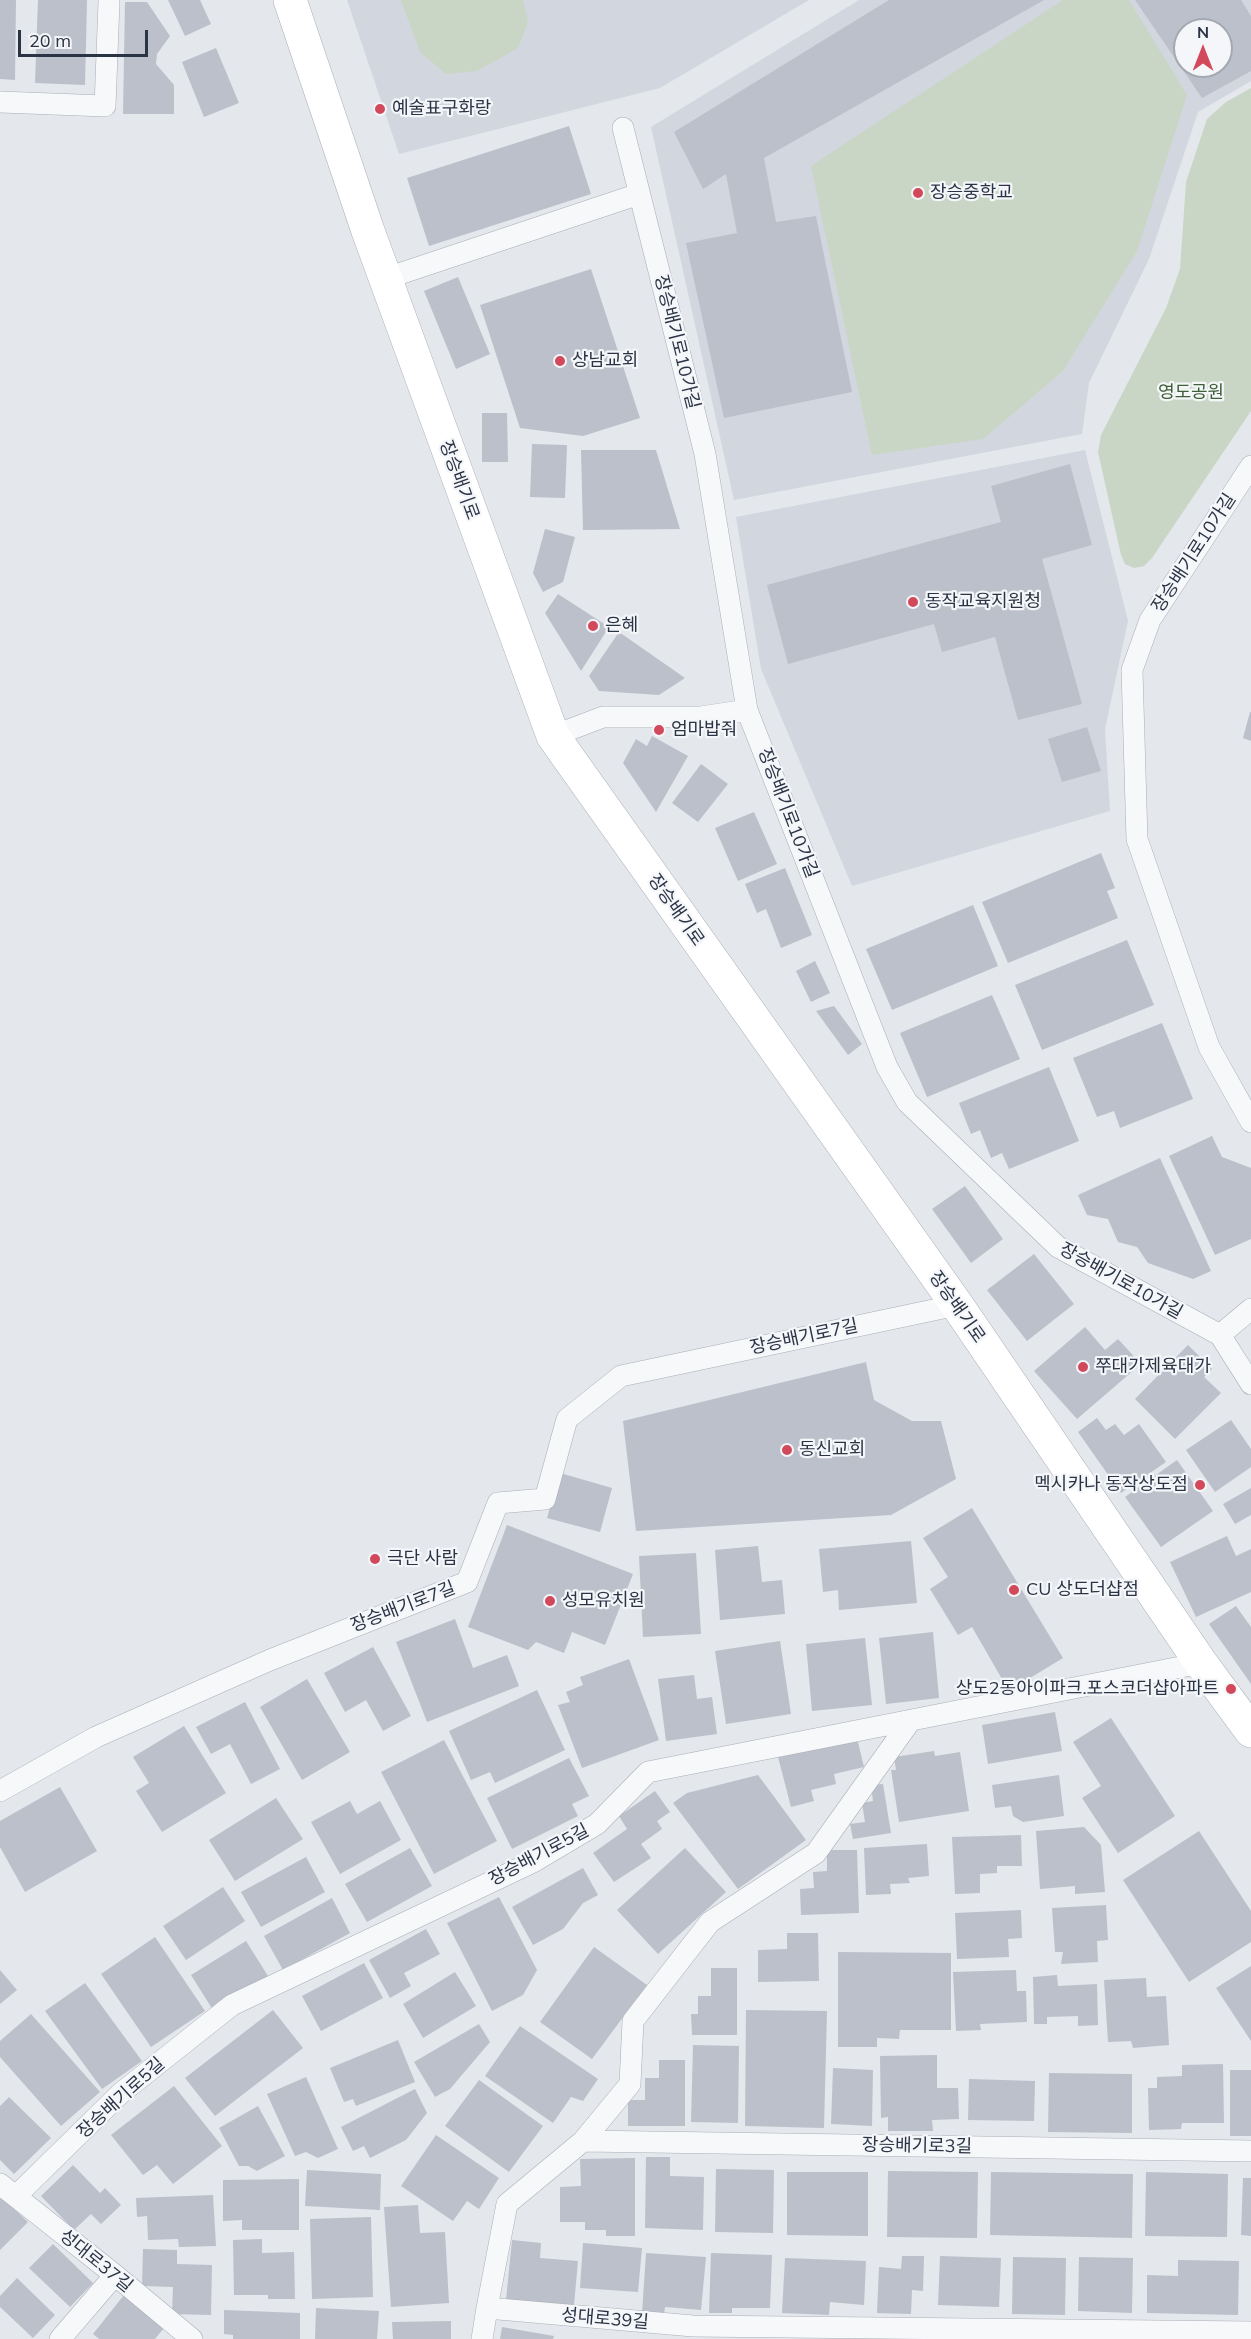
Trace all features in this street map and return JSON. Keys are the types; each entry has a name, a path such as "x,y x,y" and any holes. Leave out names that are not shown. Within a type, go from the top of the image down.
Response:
{"main road":[{"name":"장승배기로","path":"290,0 368,231 553,736 957,1305 1201,1663 1250,1726"}],"lane":[{"path":"0,102 105,106 109,2"},
{"name":"장승배기로10가길","path":"622,128 705,454 747,710 887,1067 907,1102 1058,1247 1220,1335 1251,1384"},
{"path":"387,278 639,194"},
{"name":"장승배기로10가길","path":"1251,466 1150,620 1132,670 1137,839 1209,1047 1251,1122"},
{"path":"553,736 603,717 701,717 747,710"},
{"name":"장승배기로7길","path":"0,1791 96,1737 270,1660 467,1582 498,1503 545,1499 567,1419 621,1376 957,1305"},
{"path":"1220,1335 1251,1309"},
{"name":"장승배기로5길","path":"8,2190 122,2093 232,2005 533,1862 597,1824 648,1772 1201,1663"},
{"path":"482,2339 507,2204 583,2141 630,2084 633,2021 710,1922 816,1853 911,1720"},
{"name":"장승배기로3길","path":"583,2141 1251,2151"},
{"name":"성대로37길","path":"8,2190 192,2339"},
{"path":"60,2339 115,2275"},
{"name":"성대로39길","path":"487,2308 693,2326 1251,2332"}],"shaded area":[{"path":"347,0 809,0 660,88 399,154"},
{"name":"장승중학교","path":"859,0 1251,0 1251,81 1198,112 1149,259 1089,383 1082,434 734,500 651,127"},
{"path":"1085,450 1128,621 1105,729 1110,811 852,886 761,669 736,517"}],"green space":[{"path":"401,0 523,0 528,22 518,48 477,71 446,74 420,52"},
{"path":"1063,0 1129,0 1173,72 1173,78 1177,78 1187,95 1137,251 1063,371 983,439 872,455 811,166"},
{"name":"영도공원","path":"1251,88 1251,411 1152,558 1144,566 1134,568 1125,564 1121,555 1098,452 1101,435 1166,308 1180,269 1186,182 1207,119 1226,102"}],"building":[{"path":"0,0 16,0 15,80 0,79"},
{"path":"38,0 87,0 85,85 35,83"},
{"path":"168,0 200,0 211,24 185,36"},
{"path":"889,0 1044,0 764,158 776,222 816,216 852,392 724,418 686,243 737,233 726,174 703,189 674,132"},
{"path":"1135,0 1241,0 1251,16 1251,71 1202,98 1188,78 1233,78 1233,18 1173,18 1173,56"},
{"path":"125,2 147,2 170,36 157,54 156,64 174,85 174,114 123,114"},
{"path":"216,48 239,103 204,117 182,62"},
{"path":"569,126 591,194 429,246 407,178"},
{"name":"상남교회","path":"591,269 640,418 583,436 520,428 480,305"},
{"path":"458,277 490,354 456,369 424,291"},
{"path":"482,413 507,413 508,462 482,462"},
{"path":"532,444 567,445 565,498 530,497"},
{"path":"581,450 656,450 680,529 583,530"},
{"name":"동작교육지원청","path":"1070,464 1092,545 1042,559 1082,704 1018,720 995,637 942,652 934,624 788,664 767,585 1001,522 991,486"},
{"path":"545,529 575,537 563,582 543,592 533,573"},
{"path":"558,594 609,627 581,671 545,613"},
{"path":"619,632 685,678 659,695 599,691 589,676"},
{"path":"1251,712 1251,741 1243,738"},
{"path":"1087,727 1101,771 1062,782 1048,739"},
{"path":"652,736 688,756 656,812 623,763 636,739 647,746"},
{"path":"701,764 728,784 698,822 672,803"},
{"path":"754,812 777,864 738,881 715,828"},
{"path":"1101,853 1115,888 1107,891 1118,918 1008,963 982,902"},
{"path":"785,868 812,935 781,948 766,909 757,913 745,884"},
{"path":"973,905 998,966 892,1010 866,949"},
{"path":"1127,940 1154,1005 1042,1050 1015,985"},
{"path":"815,961 830,993 811,1002 796,971"},
{"path":"992,995 1020,1059 927,1097 900,1033"},
{"path":"834,1006 862,1044 848,1055 816,1011"},
{"path":"1162,1023 1193,1099 1120,1128 1114,1111 1097,1117 1073,1058"},
{"path":"1049,1067 1079,1141 1009,1169 1002,1153 991,1158 980,1130 971,1134 959,1103"},
{"path":"1212,1136 1222,1157 1251,1168 1251,1239 1215,1255 1169,1156"},
{"path":"1160,1158 1211,1271 1193,1279 1148,1263 1137,1247 1118,1242 1108,1219 1087,1215 1078,1195"},
{"path":"965,1186 1003,1239 971,1263 932,1209"},
{"path":"1034,1254 1074,1304 1027,1341 987,1290"},
{"path":"1085,1327 1105,1350 1118,1339 1141,1364 1077,1419 1034,1371"},
{"path":"1188,1345 1212,1369 1204,1377 1221,1393 1175,1439 1135,1399"},
{"name":"동신교회","path":"866,1362 874,1400 912,1421 941,1421 956,1479 891,1515 636,1531 623,1421"},
{"path":"1097,1418 1106,1430 1115,1424 1124,1435 1139,1424 1166,1462 1121,1493 1078,1432"},
{"path":"1231,1420 1251,1449 1251,1467 1215,1492 1186,1450"},
{"path":"1177,1460 1213,1511 1161,1547 1125,1497"},
{"path":"560,1473 612,1488 600,1532 547,1518"},
{"path":"1251,1488 1251,1515 1235,1524 1223,1504"},
{"path":"972,1508 1063,1658 1025,1681 1002,1679 972,1627 958,1635 930,1589 948,1577 923,1538"},
{"name":"성모유치원","path":"507,1525 633,1574 605,1645 572,1632 564,1653 536,1642 528,1650 468,1627"},
{"path":"1227,1536 1236,1556 1251,1549 1251,1592 1196,1617 1170,1562"},
{"path":"911,1541 917,1603 839,1610 838,1590 823,1592 819,1549"},
{"path":"758,1546 762,1582 782,1580 785,1614 720,1620 715,1550"},
{"path":"696,1553 701,1634 643,1637 639,1556"},
{"path":"1236,1606 1251,1627 1251,1684 1209,1624"},
{"path":"455,1619 473,1668 507,1655 519,1686 427,1722 396,1642"},
{"path":"933,1632 939,1698 886,1704 879,1638"},
{"path":"865,1638 872,1705 812,1711 806,1644"},
{"path":"780,1641 791,1714 726,1724 715,1651"},
{"path":"373,1647 411,1716 383,1731 366,1700 345,1712 324,1673"},
{"path":"629,1659 659,1740 582,1768 558,1705 570,1702 566,1692 583,1685 580,1677"},
{"path":"694,1675 697,1699 712,1697 717,1734 666,1741 658,1679"},
{"path":"307,1679 350,1752 302,1780 260,1707"},
{"path":"537,1690 565,1750 495,1783 490,1772 471,1780 449,1731"},
{"path":"245,1702 280,1769 251,1784 230,1744 211,1754 196,1727"},
{"path":"1055,1712 1062,1751 988,1764 982,1725"},
{"path":"1111,1718 1175,1816 1118,1853 1082,1798 1101,1786 1073,1742"},
{"path":"184,1726 226,1793 162,1832 136,1791 149,1783 133,1757"},
{"path":"857,1738 864,1767 834,1774 836,1784 811,1790 814,1801 791,1807 778,1757"},
{"path":"444,1740 497,1841 434,1874 381,1772"},
{"path":"934,1751 935,1756 960,1752 969,1811 899,1822 891,1770 896,1770 894,1757"},
{"path":"569,1758 589,1796 572,1804 578,1816 512,1849 487,1798"},
{"path":"758,1775 806,1840 738,1889 673,1803 687,1793"},
{"path":"1059,1775 1064,1816 1023,1822 1013,1816 1011,1806 995,1808 992,1785"},
{"path":"883,1784 891,1833 853,1839 850,1824 865,1822 862,1803 873,1801 871,1785"},
{"path":"60,1787 97,1851 25,1892 0,1847 0,1821"},
{"path":"655,1791 670,1812 657,1821 662,1829 641,1844 651,1858 614,1882 593,1853 627,1829 619,1816"},
{"path":"276,1798 303,1839 235,1881 209,1840"},
{"path":"350,1801 357,1814 380,1801 401,1840 340,1874 311,1822"},
{"path":"1084,1827 1101,1845 1105,1892 1075,1894 1075,1886 1040,1889 1036,1831"},
{"path":"1199,1831 1251,1911 1251,1942 1189,1982 1123,1880"},
{"path":"1021,1835 1022,1866 997,1866 997,1873 980,1874 980,1893 955,1894 952,1837"},
{"path":"927,1844 929,1876 908,1878 910,1883 890,1884 891,1894 866,1895 864,1848"},
{"path":"410,1848 432,1886 367,1922 345,1884"},
{"path":"685,1848 726,1892 658,1954 617,1910"},
{"path":"827,1850 857,1850 859,1913 801,1915 800,1889 814,1888 813,1872 827,1871"},
{"path":"306,1857 325,1892 261,1927 241,1892"},
{"path":"583,1868 598,1895 583,1903 563,1929 533,1945 512,1907"},
{"path":"223,1887 245,1921 186,1960 163,1926"},
{"path":"499,1897 537,1970 523,1995 492,2011 447,1923"},
{"path":"332,1898 350,1933 283,1970 264,1936"},
{"path":"1106,1905 1108,1940 1097,1941 1098,1962 1061,1964 1063,1952 1055,1952 1052,1908"},
{"path":"1021,1910 1022,1938 1008,1939 1009,1957 957,1959 955,1913"},
{"path":"426,1929 440,1954 404,1973 411,1986 390,1998 369,1960"},
{"path":"787,1933 818,1933 819,1981 758,1982 758,1950 787,1949"},
{"path":"155,1937 205,2011 151,2047 101,1974"},
{"path":"246,1941 268,1976 213,2010 191,1975"},
{"path":"594,1947 647,1985 592,2059 540,2022"},
{"path":"838,1952 951,1953 951,2030 900,2030 899,2039 877,2038 877,2047 838,2047"},
{"path":"364,1963 383,1998 321,2031 302,1996"},
{"path":"1251,1966 1251,2041 1216,1988"},
{"path":"711,1968 737,1968 737,2035 692,2035 691,2014 698,2014 698,1996 711,1996"},
{"path":"0,1970 17,1990 0,2004"},
{"path":"1016,1970 1017,1991 1026,1991 1027,2022 980,2024 981,2030 956,2031 953,1972"},
{"path":"455,1972 476,2006 423,2038 403,2004"},
{"path":"1057,1975 1058,1986 1097,1984 1098,2025 1078,2026 1078,2016 1047,2017 1047,2024 1034,2024 1033,1977"},
{"path":"1146,1978 1147,1997 1166,1996 1169,2045 1133,2048 1131,2041 1108,2042 1104,1980"},
{"path":"85,1983 142,2061 102,2089 45,2011"},
{"path":"273,2010 303,2048 215,2116 185,2078"},
{"path":"746,2010 827,2011 824,2128 745,2126"},
{"path":"31,2014 100,2092 61,2126 0,2057 0,2041"},
{"path":"479,2024 490,2042 450,2089 435,2097 414,2062"},
{"path":"520,2026 598,2079 583,2101 571,2097 553,2123 485,2076"},
{"path":"398,2040 415,2082 356,2106 353,2099 344,2102 330,2068"},
{"path":"693,2045 739,2046 738,2123 691,2122"},
{"path":"937,2055 937,2088 958,2088 959,2119 932,2120 933,2131 888,2131 888,2117 881,2118 880,2056"},
{"path":"659,2060 685,2060 685,2126 628,2126 628,2100 645,2100 645,2078 659,2078"},
{"path":"1223,2064 1224,2123 1182,2123 1181,2129 1149,2130 1148,2088 1157,2088 1157,2077 1182,2076 1182,2065"},
{"path":"833,2068 873,2070 872,2126 831,2124"},
{"path":"1230,2070 1251,2070 1251,2136 1230,2136"},
{"path":"1049,2073 1132,2074 1132,2133 1048,2132"},
{"path":"306,2077 338,2149 318,2158 306,2152 295,2156 267,2094"},
{"path":"969,2079 1035,2081 1034,2121 968,2120"},
{"path":"479,2080 543,2126 509,2172 445,2126"},
{"path":"174,2086 222,2146 173,2184 157,2165 143,2175 111,2135"},
{"path":"415,2089 427,2113 406,2140 370,2158 364,2146 353,2151 341,2127"},
{"path":"9,2097 51,2138 14,2174 0,2160 0,2106"},
{"path":"258,2106 285,2156 257,2171 248,2166 239,2166 219,2128"},
{"path":"436,2135 499,2178 479,2209 467,2201 453,2221 401,2186"},
{"path":"646,2157 670,2157 670,2176 704,2177 703,2230 645,2228"},
{"path":"635,2158 635,2236 606,2236 606,2230 585,2230 585,2222 560,2222 560,2187 581,2186 580,2159"},
{"path":"73,2165 100,2193 105,2188 121,2205 101,2224 91,2214 74,2230 41,2196"},
{"path":"716,2169 774,2170 773,2233 715,2232"},
{"path":"307,2170 381,2174 380,2210 305,2206"},
{"path":"888,2171 978,2172 977,2238 887,2237"},
{"path":"787,2172 868,2172 868,2236 787,2235"},
{"path":"991,2172 1133,2174 1132,2238 990,2235"},
{"path":"1146,2172 1228,2174 1227,2237 1145,2236"},
{"path":"1243,2178 1251,2178 1251,2236 1241,2235"},
{"path":"299,2179 299,2230 242,2230 242,2220 223,2221 223,2180"},
{"path":"213,2195 216,2246 179,2247 178,2239 148,2240 147,2216 137,2217 136,2198"},
{"path":"2,2197 28,2222 0,2250 0,2199"},
{"path":"418,2205 420,2233 445,2232 449,2303 391,2307 384,2207"},
{"path":"371,2217 373,2297 312,2299 310,2219"},
{"path":"262,2239 262,2253 294,2252 295,2299 268,2299 268,2295 234,2295 233,2240"},
{"path":"512,2240 541,2243 540,2258 578,2261 574,2305 506,2300"},
{"path":"583,2243 642,2248 638,2292 580,2288"},
{"path":"53,2244 93,2283 70,2307 29,2268"},
{"path":"143,2249 177,2250 177,2264 212,2265 211,2315 172,2314 173,2287 142,2286"},
{"path":"646,2253 706,2257 701,2310 665,2307 664,2314 642,2313"},
{"path":"711,2253 772,2255 770,2308 732,2308 732,2313 709,2313"},
{"path":"902,2256 924,2256 923,2291 912,2290 911,2314 877,2313 879,2267 901,2269"},
{"path":"940,2256 1001,2258 999,2307 938,2305"},
{"path":"1013,2257 1066,2258 1065,2315 1012,2314"},
{"path":"1079,2257 1133,2258 1132,2313 1078,2311"},
{"path":"785,2258 866,2261 864,2305 830,2302 829,2315 782,2313"},
{"path":"1178,2260 1239,2261 1238,2315 1147,2313 1147,2275 1178,2276"},
{"path":"17,2278 55,2315 33,2338 0,2307 0,2296"},
{"path":"124,2295 164,2328 155,2339 99,2339 93,2334"},
{"path":"316,2308 379,2311 377,2339 315,2339"},
{"path":"224,2310 300,2313 300,2339 233,2339 233,2335 224,2334"},
{"path":"451,2321 451,2339 393,2339 392,2322"},
{"path":"502,2327 554,2336 553,2339 500,2339"}],"place":[{"name":"예술표구화랑","path":"380,109"},
{"name":"장승중학교","path":"918,193"},
{"name":"상남교회","path":"560,361"},
{"name":"동작교육지원청","path":"913,602"},
{"name":"은혜","path":"593,626"},
{"name":"엄마밥줘","path":"659,730"},
{"name":"쭈대가제육대가","path":"1083,1367"},
{"name":"동신교회","path":"787,1450"},
{"name":"멕시카나 동작상도점","path":"1200,1485"},
{"name":"극단 사람","path":"375,1559"},
{"name":"CU 상도더샵점","path":"1014,1590"},
{"name":"성모유치원","path":"550,1601"},
{"name":"상도2동아이파크.포스코더샵아파트","path":"1231,1689"}]}
